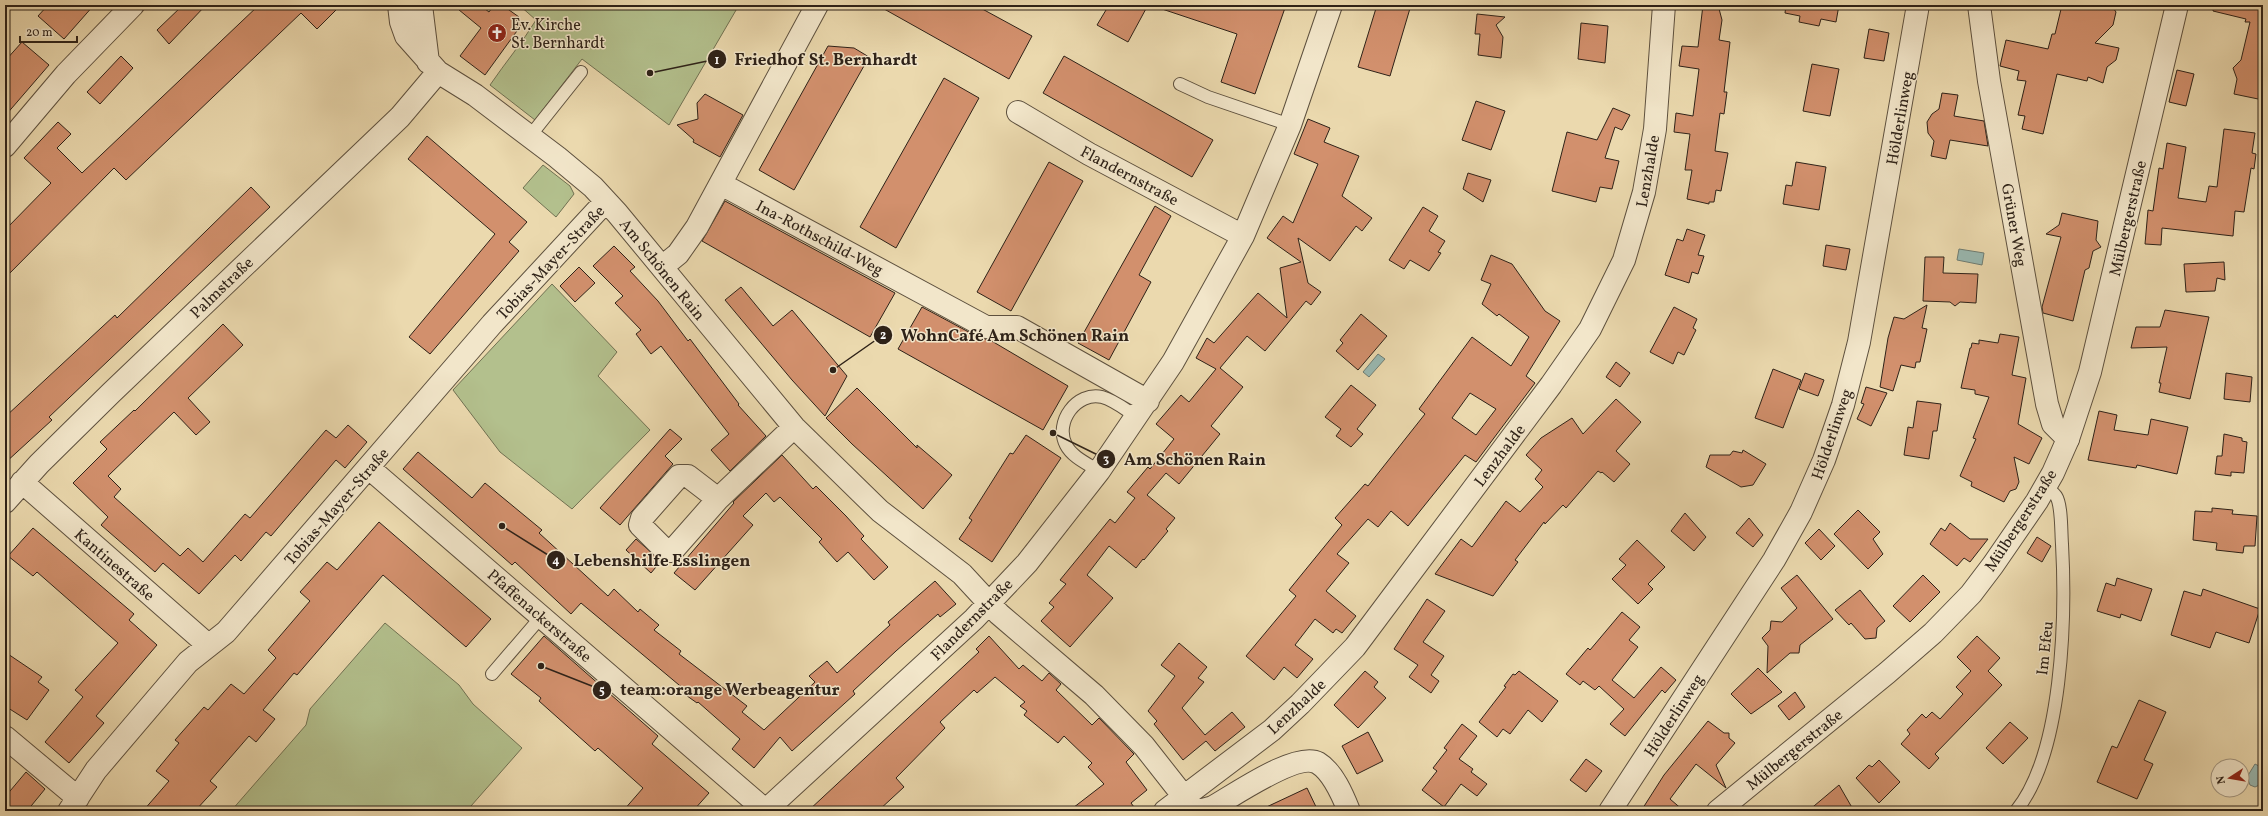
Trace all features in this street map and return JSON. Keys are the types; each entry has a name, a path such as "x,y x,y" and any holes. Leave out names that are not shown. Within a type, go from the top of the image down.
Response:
{"street":[{"path":"5,146 66,74 133,5"},
{"name":"Am Schönen Rain","path":"399,5 401,22 406,36 433,67 530,136 571,168 606,201 794,427 880,511 962,574 1009,623 1070,672 1121,721 1144,746 1184,797 1197,810 1207,809 1283,767 1305,760 1318,763 1324,768 1334,781 1350,811"},
{"path":"421,5 433,67"},
{"path":"662,267 687,242 721,184 817,5"},
{"name":"Lenzhalde","path":"1165,811 1272,730 1300,704 1355,647 1538,403 1590,329 1624,260 1644,192 1654,128 1664,5"},
{"name":"Hölderlinweg","path":"1610,811 1774,560 1801,512 1824,460 1843,405 1859,342 1918,5"},
{"name":"Grüner Weg","path":"1979,5 1989,81 2046,404 2053,424 2068,439"},
{"name":"Mülbergerstraße","path":"1718,811 1887,673 1933,633 1971,594 2016,534 2045,486 2068,439 2084,394 2098,342 2177,5"},
{"name":"Flandernstraße","path":"765,811 989,603 1027,563 1099,471 1142,409 1196,323 1243,236 1290,125 1329,6"},
{"name":"Palmstraße","path":"5,502 22,482 147,357 400,117 433,67"},
{"name":"Flandernstraße","path":"1018,112 1089,154 1243,236"},
{"name":"Ina-Rothschild-Weg","path":"721,184 986,327 1017,327 1142,409"},
{"name":"Tobias-Mayer-Straße","path":"74,804 96,770 188,662 226,632 492,324 606,201"},
{"path":"718,499 794,427"},
{"name":"Pfaffenackerstraße","path":"369,468 765,811"},
{"name":"Kantinestraße","path":"22,482 208,646"},
{"path":"5,737 74,804"}],"lane":[{"path":"530,136 581,72"},
{"path":"1180,84 1208,97 1290,125"},
{"path":"1099,471 1072,452 1065,443 1063,425 1068,412 1080,400 1094,396 1142,409"},
{"name":"Im Efeu","path":"2016,811 2033,784 2044,752 2052,719 2064,623 2064,586 2059,511 2056,496 2045,486"},
{"path":"492,674 541,617"}],"green space":[{"path":"519,5 739,5 669,125 582,59 535,120 490,85 536,20"},
{"path":"543,165 570,186 574,194 556,217 523,188"},
{"path":"552,284 617,352 598,376 650,430 572,509 500,452 453,390"},
{"path":"385,623 459,685 473,704 522,748 471,806 476,811 231,811 306,725 310,709"}],"water":[{"path":"1959,249 1984,253 1982,265 1957,260"},
{"path":"1378,354 1385,359 1369,377 1363,372"},
{"path":"2255,764 2263,768 2263,777 2258,786 2255,787 2250,785 2250,772"}],"building":[{"path":"48,5 94,5 64,39 38,16"},
{"path":"183,5 206,5 169,44 157,30"},
{"path":"259,5 341,5 317,29 301,13 126,180 114,168 5,278 5,230 51,183 24,158 58,122 71,134 57,148 82,173"},
{"name":"Ev. Kirche St. Bernhardt","path":"453,5 480,5 489,12 494,5 502,5 519,17 516,20 522,24 485,75 460,56 481,28"},
{"path":"877,5 975,5 1032,36 1009,79"},
{"path":"1109,5 1148,5 1128,42 1097,25"},
{"path":"1160,5 1286,5 1255,94 1221,82 1237,34 1159,8"},
{"path":"1377,5 1411,5 1390,76 1358,67"},
{"path":"1703,5 1718,5 1722,20 1719,40 1730,42 1724,92 1727,92 1724,114 1720,113 1715,151 1728,153 1721,191 1716,190 1714,202 1709,202 1709,204 1687,199 1692,170 1685,170 1690,134 1674,132 1676,113 1693,116 1699,69 1679,66 1682,46 1698,47"},
{"path":"1786,5 1839,5 1836,22 1821,19 1819,26 1799,22 1800,16 1785,13"},
{"path":"2062,5 2111,5 2116,12 2113,25 2095,43 2119,48 2116,60 2107,67 2103,83 2088,77 2087,81 2057,74 2043,134 2022,129 2025,116 2018,115 2026,81 2017,80 2019,71 2000,66 2006,40 2048,49 2052,34 2055,34"},
{"path":"2214,5 2263,5 2263,100 2234,94 2237,79 2233,68 2241,60 2250,22 2245,22 2246,19 2213,11"},
{"path":"1477,14 1505,17 1496,25 1503,37 1501,58 1478,55 1480,34 1475,34"},
{"path":"1581,23 1608,26 1605,63 1578,59"},
{"path":"1869,29 1889,33 1884,61 1864,58"},
{"path":"22,42 49,65 5,116 5,61"},
{"path":"828,46 854,48 869,57 794,190 759,170"},
{"path":"121,56 133,68 100,104 87,92"},
{"path":"1064,56 1213,140 1192,177 1043,93"},
{"path":"1812,64 1839,69 1830,116 1803,111"},
{"path":"2177,70 2194,74 2186,106 2169,102"},
{"path":"944,78 979,98 896,248 860,227"},
{"path":"1942,93 1958,95 1954,116 1984,121 1988,146 1950,140 1946,159 1931,156 1934,141 1928,133 1927,122 1932,114 1939,109"},
{"path":"705,94 743,115 720,157 693,142 694,140 677,125 698,119 697,103"},
{"path":"1476,101 1505,111 1491,150 1462,140"},
{"path":"1613,108 1630,115 1622,130 1615,127 1605,158 1619,161 1612,189 1600,187 1596,202 1552,191 1567,132 1597,140"},
{"path":"1308,119 1330,128 1324,142 1359,156 1342,196 1372,218 1362,231 1356,226 1330,261 1298,238 1308,283 1321,292 1311,305 1306,301 1265,351 1247,336 1220,368 1243,387 1211,426 1220,434 1179,484 1166,473 1147,495 1175,518 1166,529 1168,531 1136,568 1109,546 1087,575 1113,598 1070,647 1041,621 1054,607 1049,603 1066,584 1060,580 1110,519 1115,523 1135,498 1127,492 1148,467 1150,469 1174,439 1156,424 1181,395 1189,402 1216,369 1196,358 1207,338 1214,343 1258,293 1287,318 1280,268 1301,262 1267,238 1283,216 1293,223 1318,164 1294,154"},
{"path":"2224,129 2255,133 2252,153 2256,154 2254,169 2251,168 2244,212 2235,211 2233,236 2162,228 2161,245 2145,244 2148,210 2153,211 2159,168 2163,169 2167,143 2186,147 2178,198 2206,202 2209,186 2217,187"},
{"path":"427,136 527,222 509,242 519,251 430,354 409,337 495,234 408,159"},
{"path":"1049,162 1083,181 1011,311 977,292"},
{"path":"1796,162 1826,167 1819,210 1783,204 1786,185 1792,186"},
{"path":"1468,173 1491,180 1483,202 1463,189"},
{"path":"251,187 270,207 49,417 52,420 5,463 5,417 115,315 117,318"},
{"path":"725,201 895,293 870,337 702,241"},
{"path":"1155,206 1171,216 1139,275 1151,282 1109,360 1078,343"},
{"path":"1423,207 1438,216 1429,231 1445,241 1438,252 1441,253 1429,271 1410,260 1404,269 1389,260"},
{"path":"2062,213 2098,221 2096,240 2101,247 2093,251 2089,268 2085,270 2073,321 2043,313 2042,307 2061,237 2046,234 2059,225"},
{"path":"1687,229 1705,235 1698,255 1704,256 1698,274 1692,272 1689,283 1665,275 1677,239 1683,241"},
{"path":"1826,245 1850,249 1846,270 1823,266"},
{"path":"614,246 635,267 630,271 658,301 688,341 690,339 739,404 738,405 766,436 730,471 711,450 729,434 661,346 651,354 636,334 641,330 615,303 623,296 593,266"},
{"path":"1491,255 1512,264 1545,311 1560,321 1526,376 1535,383 1476,462 1465,455 1408,526 1391,511 1378,527 1368,519 1337,554 1349,563 1326,591 1356,616 1342,633 1336,629 1333,633 1315,619 1295,645 1313,659 1297,678 1284,667 1274,680 1246,656 1296,596 1289,590 1342,525 1335,518 1365,484 1368,486 1425,414 1419,409 1472,337 1511,366 1529,337 1499,314 1497,316 1482,304 1491,284 1481,280","holes":["1470,393 1496,409 1476,435 1452,418"]},
{"path":"1925,257 1944,257 1943,273 1978,274 1976,303 1960,302 1955,306 1950,302 1923,301"},
{"path":"2224,262 2225,280 2217,278 2215,291 2186,292 2184,264"},
{"path":"579,267 595,283 575,302 560,286"},
{"path":"741,287 773,326 792,310 847,376 825,416 792,380 725,300"},
{"path":"1927,305 1922,328 1927,329 1920,362 1916,362 1915,368 1901,365 1893,391 1880,387 1888,338 1894,317 1904,319"},
{"path":"922,307 980,338 990,340 1068,386 1043,430 898,349"},
{"path":"1674,307 1697,319 1693,328 1696,330 1684,355 1678,352 1673,364 1650,352"},
{"path":"2165,310 2209,317 2190,399 2159,392 2161,383 2159,383 2167,347 2131,348 2136,327 2160,327"},
{"path":"1361,314 1387,336 1358,370 1336,351 1343,343 1340,340"},
{"path":"223,324 243,345 188,398 210,422 196,435 174,412 108,476 121,489 114,497 180,556 188,548 203,562 245,514 250,518 326,430 336,438 348,425 367,442 345,468 336,460 271,536 266,532 241,561 235,555 199,594 163,563 155,572 101,525 108,517 73,483 107,449 100,442 134,410 135,411"},
{"path":"2000,334 2019,337 2012,375 2026,378 2018,424 2042,438 2029,464 2014,457 2019,482 2016,489 2010,491 2004,502 1971,486 1972,482 1960,476 1976,439 1973,438 1989,397 1975,394 1975,390 1961,388 1970,348 1972,343 1979,344 1979,340 1998,343"},
{"path":"1616,362 1630,373 1620,387 1606,377"},
{"path":"1773,369 1801,380 1783,428 1755,418"},
{"path":"1805,373 1824,380 1818,396 1799,389"},
{"path":"2226,373 2252,377 2250,402 2224,399"},
{"path":"1351,385 1376,405 1357,429 1363,434 1351,447 1336,436 1341,429 1325,417"},
{"path":"1866,387 1887,393 1871,426 1857,419 1864,404 1861,403"},
{"path":"857,388 917,448 917,445 952,475 923,509 826,418"},
{"path":"1616,399 1641,422 1616,451 1630,464 1614,482 1602,472 1601,473 1598,471 1566,508 1563,505 1545,524 1544,522 1515,560 1518,562 1493,596 1435,574 1461,539 1472,547 1506,501 1520,512 1543,487 1535,479 1542,470 1526,455 1541,438 1572,418 1583,434"},
{"path":"1917,401 1941,404 1937,431 1933,431 1929,459 1904,455 1908,427 1913,428"},
{"path":"2099,411 2117,415 2114,430 2148,435 2151,419 2188,427 2177,474 2137,465 2136,468 2088,460"},
{"path":"670,429 682,439 665,456 673,464 620,525 600,508"},
{"path":"2224,434 2242,438 2242,441 2247,442 2244,473 2231,472 2231,476 2215,474 2217,456 2222,456"},
{"path":"1026,435 1061,458 992,562 959,539 972,520 969,518 1010,453 1013,454"},
{"path":"1743,450 1766,464 1753,485 1741,487 1706,467 1710,455 1730,455 1733,451 1742,453"},
{"path":"418,452 472,498 485,483 542,530 539,533 608,596 614,589 638,612 640,609 659,625 654,630 681,651 679,654 747,706 742,712 764,730 815,682 809,676 827,661 837,673 890,625 888,622 935,581 956,604 940,617 938,614 896,651 853,691 855,694 792,751 780,737 754,768 732,749 740,739 698,702 697,703 683,693 685,690 581,603 571,614 515,562 512,565 403,469"},
{"path":"782,455 813,489 816,486 846,516 864,536 861,539 888,567 874,580 848,552 837,562 819,542 822,539 780,497 774,502 766,493 743,516 753,525 695,590 674,573 734,503 733,502"},
{"path":"2212,508 2233,510 2232,514 2257,516 2255,546 2244,546 2243,553 2216,550 2217,543 2193,540 2195,511 2212,512"},
{"path":"1858,510 1880,532 1873,539 1883,554 1868,569 1834,534"},
{"path":"1685,513 1706,537 1694,551 1671,531"},
{"path":"1749,518 1763,535 1753,547 1736,533"},
{"path":"379,522 491,619 466,647 383,575 297,675 294,673 263,710 275,719 256,742 249,736 210,781 217,787 195,811 143,811 169,781 156,771 179,743 175,740 204,707 208,710 231,684 244,694 276,658 268,650 310,601 300,592 327,562 337,570"},
{"path":"1950,523 1970,539 1988,539 1970,562 1964,558 1957,566 1930,544 1941,528 1945,531"},
{"path":"33,528 134,614 129,620 157,645 96,716 104,723 69,763 45,742 83,697 75,690 118,643 37,572 33,576 8,556"},
{"path":"1819,529 1835,546 1821,560 1805,543"},
{"path":"2037,537 2051,546 2042,562 2027,553"},
{"path":"636,539 661,561 651,573 626,550"},
{"path":"1637,540 1665,567 1648,584 1653,589 1638,604 1612,579 1626,565 1619,559"},
{"path":"1797,575 1833,619 1800,645 1799,653 1790,653 1767,673 1768,646 1762,638 1770,630 1771,621 1782,622 1797,608 1781,588"},
{"path":"1923,575 1940,592 1910,622 1893,606"},
{"path":"2117,578 2152,589 2141,621 2121,614 2120,618 2097,611 2106,583 2115,586"},
{"path":"2203,589 2260,609 2249,643 2216,632 2210,648 2171,635 2184,591 2201,596"},
{"path":"1860,590 1885,621 1877,628 1876,638 1865,639 1851,623 1849,625 1835,610"},
{"path":"1427,599 1445,611 1423,642 1444,656 1431,675 1439,681 1431,693 1409,677 1418,665 1394,649"},
{"path":"1622,612 1640,627 1629,640 1638,647 1612,680 1634,698 1661,667 1676,680 1665,693 1662,690 1625,736 1610,724 1624,709 1599,686 1595,690 1583,681 1580,685 1566,674 1588,648 1590,650"},
{"path":"544,636 658,736 652,744 709,793 693,811 623,811 643,788 598,748 595,751 539,701 541,698 511,674"},
{"path":"989,636 1019,669 1023,665 1042,681 1049,673 1061,684 1056,690 1092,725 1099,718 1134,754 1126,762 1147,790 1131,803 1137,811 1069,811 1104,784 1088,767 1092,763 1064,736 1058,743 1024,715 1027,711 1020,706 1025,702 995,677 977,693 974,690 940,722 945,728 896,778 904,787 878,811 808,811 979,652 976,649"},
{"path":"1977,636 2000,658 1988,671 2002,685 1935,754 1939,758 1929,769 1901,744 1910,734 1907,730 1922,714 1926,718 1932,712 1940,719 1963,694 1956,687 1971,671 1957,657"},
{"path":"1179,643 1207,667 1198,678 1204,682 1182,708 1205,735 1232,712 1245,727 1215,751 1206,741 1183,760 1154,724 1157,721 1148,711 1175,676 1161,665"},
{"path":"5,652 42,677 38,682 49,690 27,720 5,706"},
{"path":"1758,668 1782,692 1751,714 1731,694"},
{"path":"1365,671 1378,682 1374,687 1386,698 1358,728 1334,705"},
{"path":"1519,671 1558,701 1542,722 1528,710 1510,734 1503,729 1497,737 1479,722 1506,687 1504,686 1513,674 1515,675"},
{"path":"1795,692 1805,707 1789,720 1778,706"},
{"path":"2139,700 2166,712 2144,760 2153,764 2137,799 2097,782 2112,746 2117,748"},
{"path":"1708,721 1724,733 1729,733 1729,738 1735,743 1716,765 1726,788 1696,764 1670,799 1684,811 1641,811 1664,775"},
{"path":"2010,722 2028,738 2003,764 1986,748"},
{"path":"1462,724 1477,736 1459,759 1473,769 1471,772 1487,784 1477,796 1461,784 1444,807 1422,790 1437,771 1433,768 1447,750 1444,748"},
{"path":"1368,732 1383,761 1357,774 1342,746"},
{"path":"1586,759 1602,771 1586,792 1570,780"},
{"path":"1879,760 1900,782 1879,803 1856,778 1869,765 1872,767"},
{"path":"26,772 45,789 27,811 5,811 5,797"},
{"path":"1839,785 1854,811 1808,811"},
{"path":"1307,788 1318,811 1258,811"}],"place":[{"name":"Ev. Kirche St. Bernhardt","path":"497,33"},
{"name":"Friedhof St. Bernhardt","path":"650,73"},
{"name":"WohnCafé Am Schönen Rain","path":"833,370"},
{"name":"Am Schönen Rain","path":"1053,433"},
{"name":"Lebenshilfe Esslingen","path":"502,526"},
{"name":"team:orange Werbeagentur","path":"541,666"}]}
